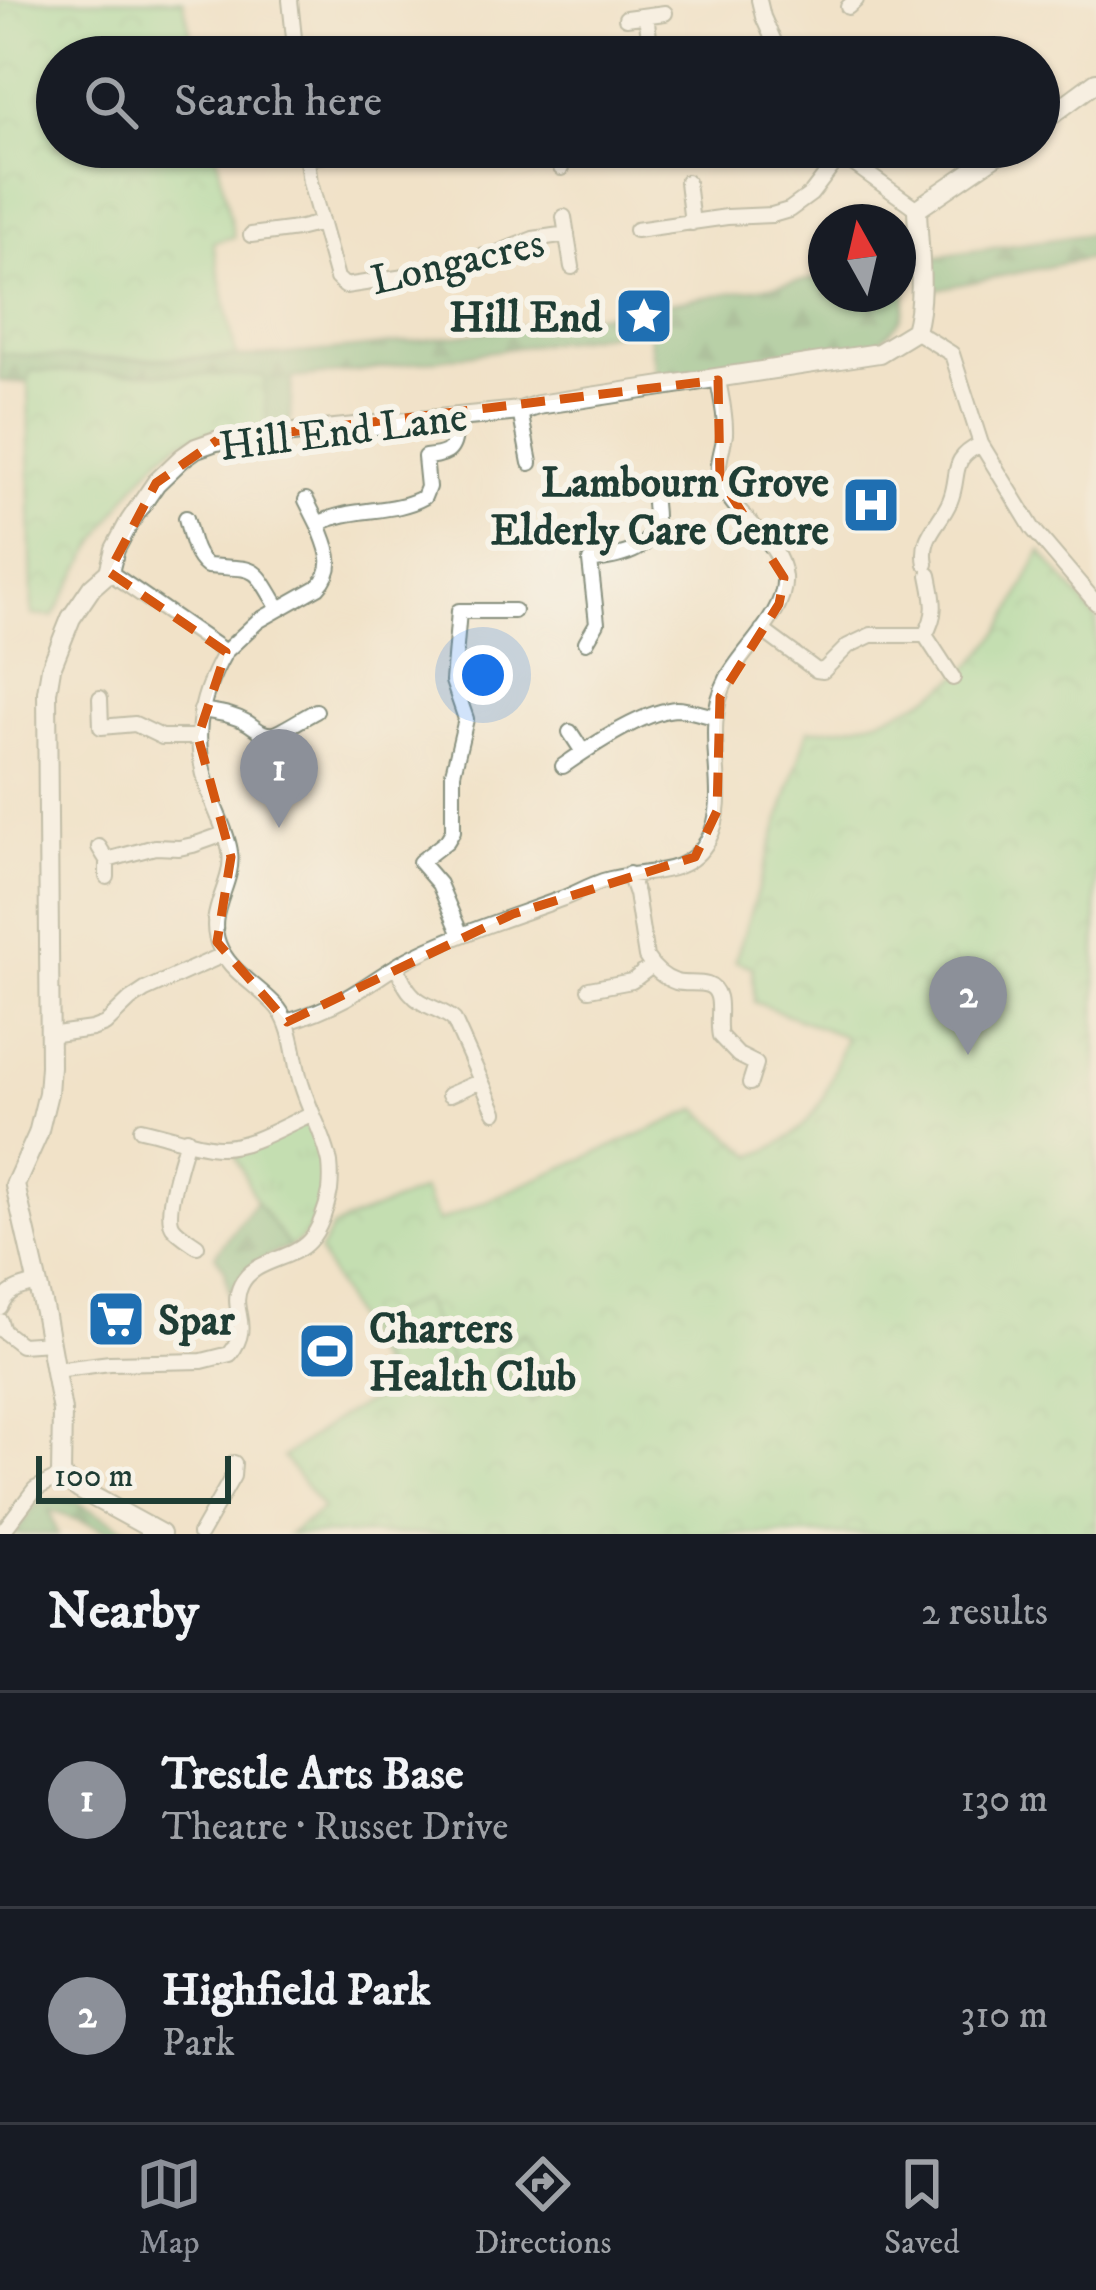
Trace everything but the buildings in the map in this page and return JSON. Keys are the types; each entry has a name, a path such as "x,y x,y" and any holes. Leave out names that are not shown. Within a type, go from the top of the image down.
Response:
{"street":[{"path":"290,0 294,36"},
{"path":"750,1 772,36"},
{"path":"626,18 665,14"},
{"path":"646,16 649,36"},
{"path":"1060,109 1096,82"},
{"name":"Longacres","path":"309,168 337,278 345,286 396,279 496,254 533,239 567,234"},
{"path":"636,230 789,210 811,194 826,168"},
{"path":"860,168 917,209 922,283 915,331 952,354 980,444 1033,529 1096,603"},
{"path":"917,209 977,168"},
{"path":"686,182 692,223"},
{"name":"Longacres","path":"564,217 572,267"},
{"name":"Longacres","path":"250,235 321,223"},
{"name":"Hill End Lane","path":"61,1476 63,1425 56,1370 8,1185 38,1134 48,1093 47,692 71,618 109,572 122,535 156,483 182,458 206,444 520,411 718,380 879,353 915,331"},
{"path":"287,1022 349,997 396,965 461,935 602,881 677,868 695,857 710,836 717,811 714,718 728,678 779,604 783,590 781,563 736,509 720,478 725,420 718,380"},
{"path":"520,411 530,463"},
{"path":"318,524 350,512 413,503 424,497 428,487 424,457 451,450 455,432"},
{"path":"925,635 936,608 923,551 950,502 957,464 980,444"},
{"path":"586,642 605,623 590,561 626,555 648,540 655,520 653,500 659,490 720,478"},
{"path":"56,1370 110,1363 202,1361 230,1354 242,1331 237,1306 241,1284 256,1269 307,1244 330,1191 329,1158 299,1080 287,1022 236,971 218,942 215,916 231,856 204,781 198,737 201,710 225,652 258,622 318,587 330,569 330,554 306,500"},
{"path":"186,518 201,562 253,570 279,609"},
{"path":"109,572 225,652"},
{"path":"461,935 439,884 421,862 453,831 453,772 466,719 453,681 459,611 514,611"},
{"path":"762,630 823,671 848,646 871,635 925,635"},
{"path":"925,635 953,678"},
{"path":"100,698 99,732 135,724 162,737 198,737"},
{"path":"201,710 234,716 269,734 316,712"},
{"path":"563,766 602,739 661,712 686,710 714,718"},
{"path":"570,732 583,752"},
{"path":"107,877 103,854 179,848 224,833"},
{"path":"629,874 646,957 678,982 714,988 720,1036 738,1055 764,1064 750,1083"},
{"path":"50,1035 105,1024 145,990 223,955"},
{"path":"396,965 411,994 454,1020 495,1112"},
{"path":"589,989 632,981 652,966"},
{"path":"448,1095 481,1081"},
{"path":"142,1129 228,1147 311,1114"},
{"path":"187,1139 169,1211 174,1228 197,1246"},
{"path":"0,1307 12,1291 37,1283"},
{"path":"0,1321 3,1331 21,1345 50,1343"},
{"path":"200,1534 226,1490 234,1463"},
{"path":"1,1534 35,1490 61,1476 160,1534"}],"highlighted area":[{"path":"718,380 720,478 784,578 779,604 720,697 717,811 695,857 513,914 287,1022 217,942 231,857 198,737 226,652 109,572 156,483 216,441"}],"green space":[{"path":"0,0 183,0 191,36 36,36 36,168 219,168 234,237 213,242 236,356 89,358 0,353"},
{"path":"1096,233 1096,257 928,291 924,258"},
{"path":"808,280 808,312 903,312 893,328 868,347 656,378 648,328 292,378 290,424 216,433 194,441 123,416 37,405 28,383 0,381 0,353 207,359 311,352 518,327"},
{"path":"31,371 264,376 267,427 205,434 167,451 130,492 53,617 32,615"},
{"path":"1041,551 1096,619 1096,1534 289,1534 323,1509 283,1457 341,1416 391,1391 319,1252 333,1227 423,1190 438,1222 698,1109 754,1156 792,1135 816,1110 845,1037 754,1002 753,967 735,961 808,730 892,714 942,688 1002,628"},
{"path":"303,1124 314,1130 319,1145 323,1195 313,1225 289,1247 256,1201 234,1153"},
{"path":"256,1201 289,1247 246,1270 230,1298 225,1270 215,1255"},
{"path":"422,1299 451,1361 393,1388 364,1326"},
{"path":"524,1333 559,1383 531,1402 496,1353"},
{"path":"76,1502 136,1534 117,1534 49,1510 58,1534 15,1534 36,1504"}],"place":[{"name":"Hill End","path":"644,316"},
{"name":"Lambourn Grove Elderly Care Centre","path":"871,505"},
{"name":"Trestle Arts Base","path":"279,828"},
{"name":"Highfield Park","path":"968,1055"},
{"name":"Spar","path":"116,1319"},
{"name":"Charters Health Club","path":"327,1351"}]}
